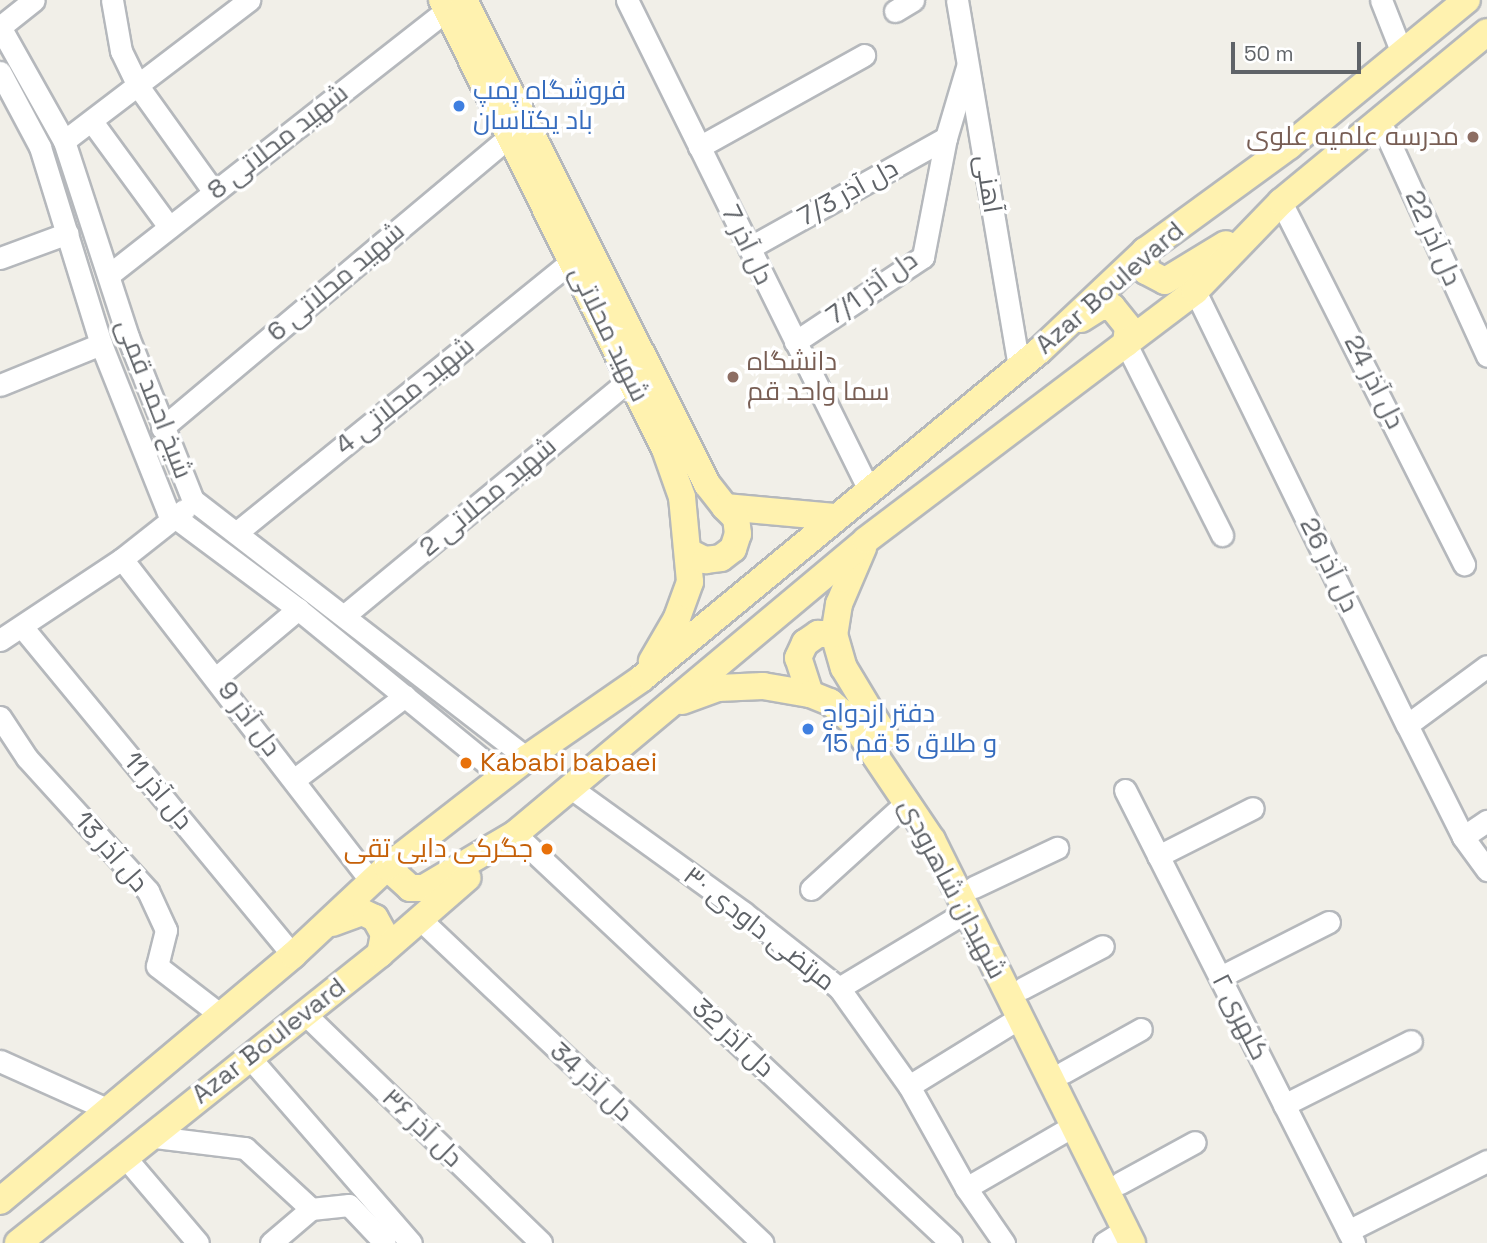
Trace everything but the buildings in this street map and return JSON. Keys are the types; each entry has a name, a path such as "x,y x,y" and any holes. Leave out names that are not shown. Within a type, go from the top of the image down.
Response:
{"main road":[{"name":"Azar Boulevard","path":"0,1202 293,955 380,874 527,758 641,679 1029,360 1145,251 1289,146 1467,0"},
{"name":"شهید محلاتی","path":"451,3 510,135 631,378 678,485 691,553 690,582 677,618 641,679"},
{"name":"شهید محلاتی","path":"451,3 684,442 725,507 736,518 738,534 733,549 721,558 705,560 691,553"},
{"name":"Azar Boulevard","path":"18,1243 147,1136 380,954 515,834 866,540 1195,291 1275,208 1487,32"},
{"path":"1145,251 1146,271 1165,281 1179,276 1275,208"},
{"path":"1029,360 1100,307 1112,307 1122,315 1128,327 1126,344"},
{"path":"725,507 835,517"},
{"name":"شهیدان شاهرودی","path":"866,540 839,604 834,634 844,668 865,707 921,790 1019,1018 1073,1126 1120,1239"},
{"path":"810,694 798,658 805,643 818,634 834,634"},
{"name":"شهیدان شاهرودی","path":"664,708 718,688 763,686 810,694 830,702 851,720 908,801 1023,988 1150,1243"},
{"path":"380,874 410,888 424,888 515,834"},
{"path":"318,932 338,919 362,912 375,918 384,934 380,954"}],"street":[{"path":"0,27 34,0"},
{"path":"112,0 121,51 138,86 214,192"},
{"path":"64,141 93,123 249,0"},
{"name":"دل آذر 7","path":"626,0 869,490"},
{"path":"895,11 914,0"},
{"name":"آهنی","path":"957,0 1029,360"},
{"path":"1381,0 1402,53"},
{"name":"شهید محلاتی 8","path":"110,274 451,3"},
{"name":"شیخ احمد قمی","path":"0,27 64,141 162,428 193,500 527,758"},
{"path":"699,147 864,55"},
{"name":"دل آذر 7/1","path":"795,342 923,257 946,138 968,62"},
{"path":"3,77 26,71"},
{"name":"شیخ احمد قمی","path":"3,77 40,147 101,344 169,512 298,610 502,777"},
{"name":"دل آذر 22","path":"1380,121 1487,356"},
{"path":"93,123 169,227"},
{"name":"شهید محلاتی 6","path":"162,428 510,135"},
{"name":"دل آذر 7/3","path":"749,248 946,138"},
{"name":"دل آذر 24","path":"1275,208 1464,564"},
{"path":"0,258 68,233"},
{"name":"شهید محلاتی 4","path":"236,533 573,260"},
{"name":"دل آذر 26","path":"1195,291 1407,725 1464,837 1487,870"},
{"path":"0,385 101,344"},
{"path":"1126,344 1222,535"},
{"name":"شهید محلاتی 2","path":"345,615 631,378"},
{"path":"0,640 23,628 122,559 176,518 193,500"},
{"name":"دل آذر 9","path":"122,559 295,779 380,874"},
{"path":"217,677 298,610"},
{"name":"دل آذر 11","path":"23,628 293,955"},
{"path":"1407,725 1487,666"},
{"path":"295,779 405,696"},
{"name":"دل آذر 13","path":"0,718 27,758 148,891 166,930 157,966 222,1016"},
{"path":"480,758 497,754 501,744 497,735"},
{"name":"۳۰ مرتضی داودی","path":"571,789 744,913 839,988 908,1086 965,1188 1004,1243"},
{"name":"کلهری ۲","path":"1125,790 1351,1237"},
{"path":"811,889 908,801"},
{"path":"1158,856 1253,808"},
{"path":"1464,837 1487,821"},
{"name":"دل آذر 32","path":"515,834 951,1243"},
{"path":"839,988 970,899 1057,848"},
{"name":"دل آذر 34","path":"421,920 762,1243"},
{"path":"1220,977 1329,922"},
{"path":"1023,988 1103,946"},
{"name":"دل آذر ۳۶","path":"304,1013 541,1243"},
{"path":"908,1086 1019,1018"},
{"path":"1064,1072 1141,1028"},
{"path":"1284,1105 1411,1041"},
{"path":"250,1058 356,1198 385,1243"},
{"path":"0,1061 109,1110"},
{"path":"965,1188 1073,1126"},
{"path":"147,1136 245,1147 311,1209"},
{"path":"1120,1183 1195,1142"},
{"path":"124,1156 198,1243"},
{"path":"1351,1237 1487,1161"},
{"path":"271,1243 311,1209 356,1198"},
{"path":"356,1198 411,1243"}],"place":[{"name":"فروشگاه پمپ باد یکتاسان","path":"459,106"},
{"name":"مدرسه علمیه علوی","path":"1473,137"},
{"name":"دانشگاه سما واحد قم","path":"733,377"},
{"name":"دفتر ازدواج 15 و طلاق 5 قم","path":"808,729"},
{"name":"Kababi babaei","path":"466,763"},
{"name":"جگرکی دایی تقی","path":"547,849"}]}
